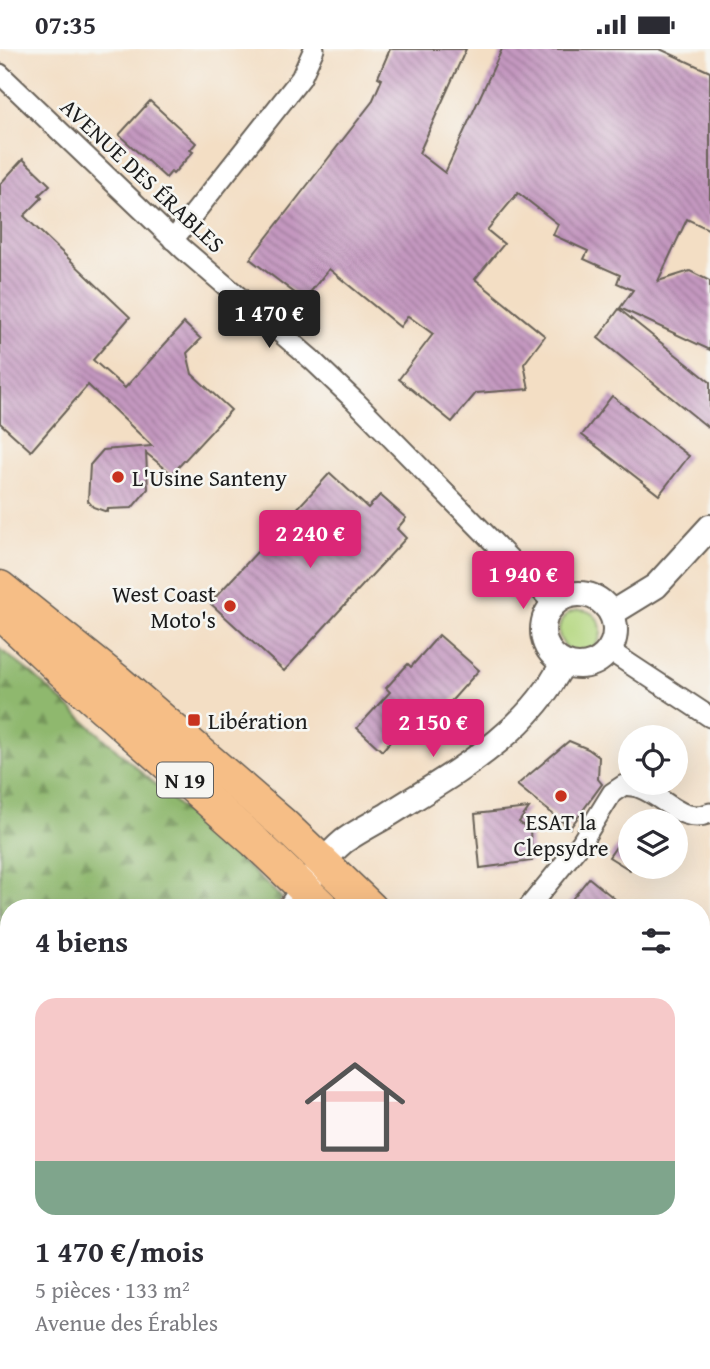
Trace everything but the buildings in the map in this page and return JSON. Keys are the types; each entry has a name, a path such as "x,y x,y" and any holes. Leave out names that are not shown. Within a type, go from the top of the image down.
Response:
{"main road":[{"name":"N 19","path":"0,587 119,683 282,823 361,899"},
{"name":"N 19","path":"0,613 255,842 303,899"}],"street":[{"path":"173,240 301,78 314,49"},
{"name":"AVENUE DES ÉRABLES","path":"0,74 173,240 311,359 355,401 554,604"},
{"path":"612,613 656,586 710,527"},
{"path":"585,594 605,604 612,613 616,632 610,651 594,664 573,666 563,663 547,647 543,624 547,613 563,597 585,594"},
{"path":"610,651 710,717"},
{"path":"307,899 323,863 344,842 477,758 509,733 540,701 563,663"},
{"path":"535,899 581,843 612,793 624,785 639,787 688,816 699,817 710,813"}],"green space":[{"path":"580,610 595,616 601,631 595,646 580,652 565,646 559,631 565,616"},
{"path":"0,649 31,673 282,898 281,899 0,899"}],"place":[{"name":"L'Usine Santeny","path":"118,477"},
{"name":"West Coast Moto's","path":"230,606"},
{"name":"Libération","path":"194,720"},
{"name":"ESAT la Clepsydre","path":"561,796"}]}
